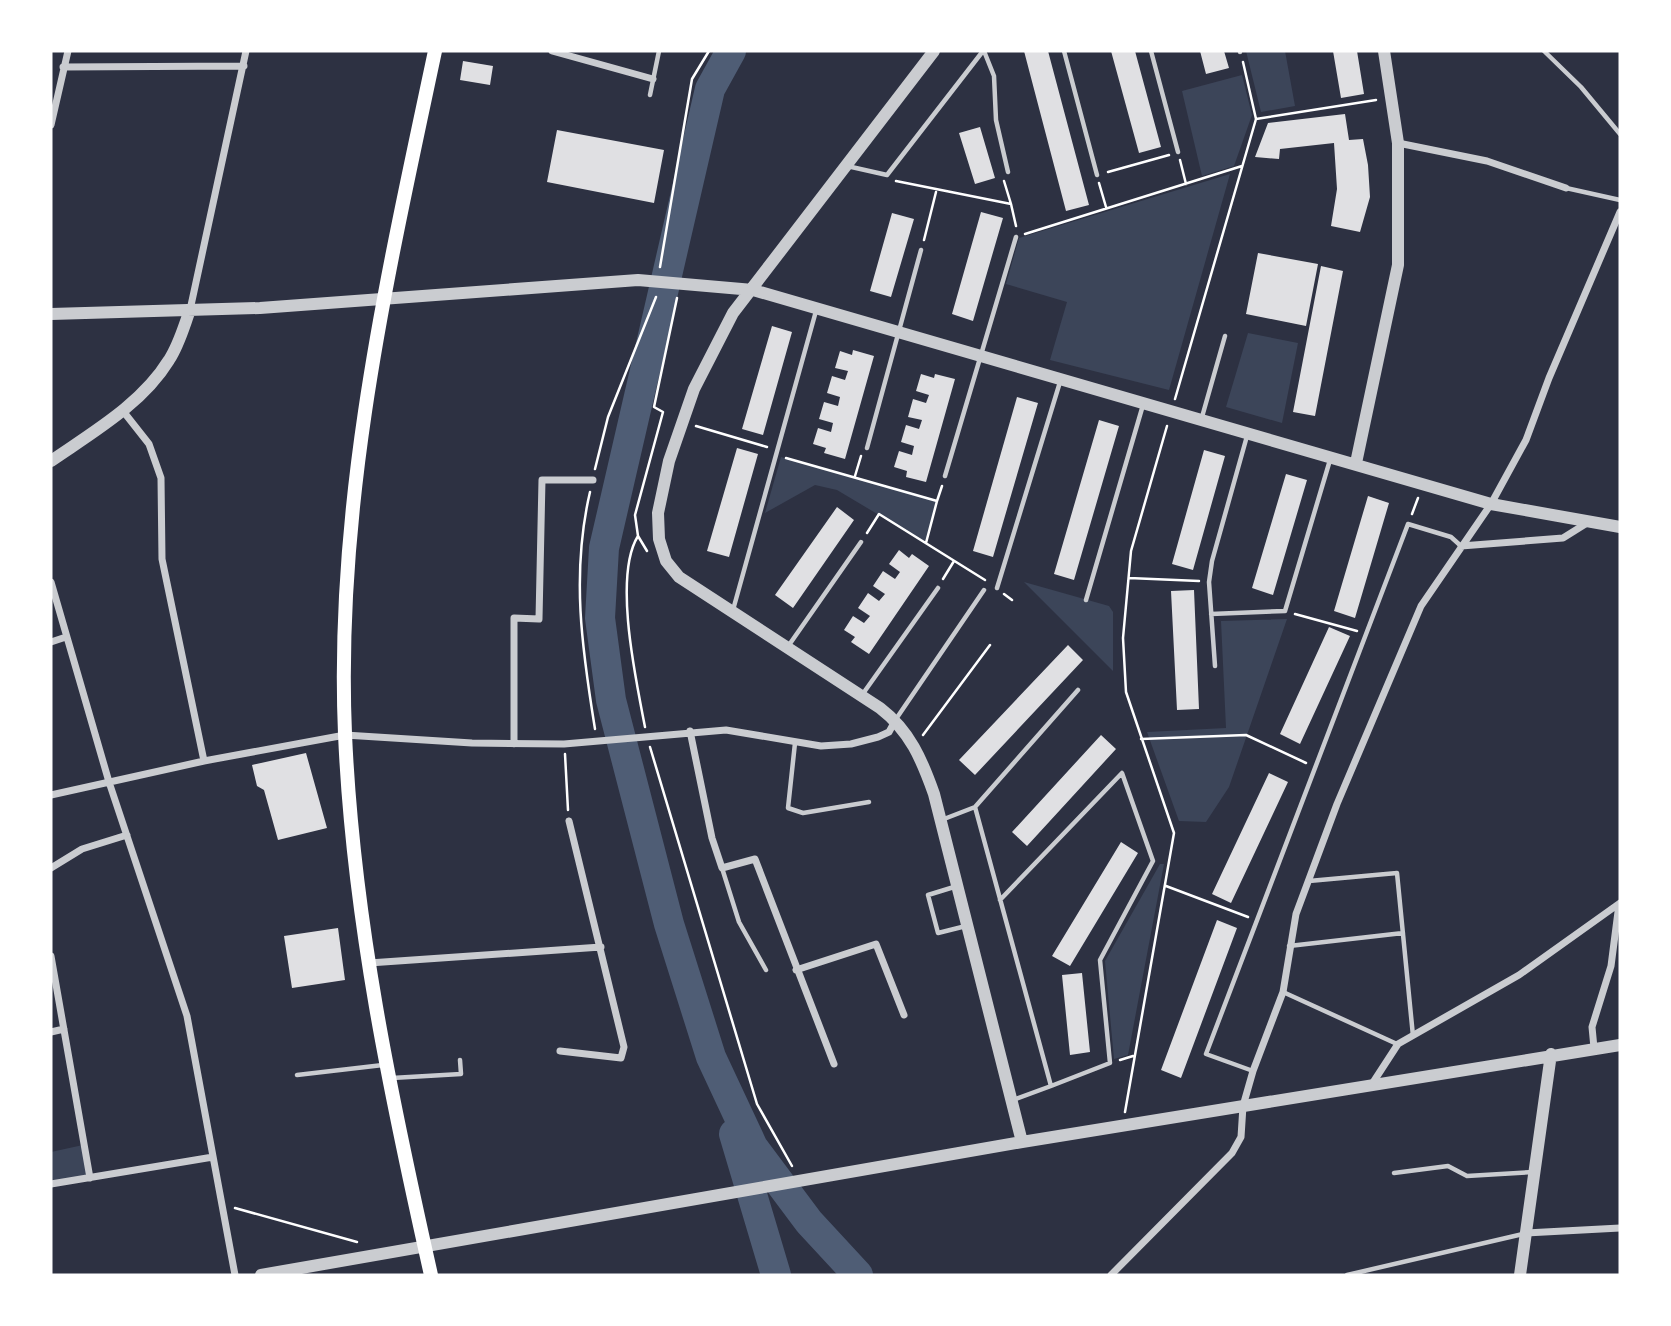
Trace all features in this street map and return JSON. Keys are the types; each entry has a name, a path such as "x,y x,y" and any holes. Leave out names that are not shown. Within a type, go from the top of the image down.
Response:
{"main road":[{"path":"431,1275 368,963 356,877 345,735 352,509 365,395 382,298 435,51"}],"street":[{"path":"51,125 68,51"},
{"path":"51,461 123,411 170,360 190,310 246,51"},
{"path":"552,51 653,79"},
{"path":"934,51 733,313 694,389 669,461 658,513 659,539 666,561 679,577 895,720 915,747 934,794 1022,1142"},
{"path":"1356,463 1398,265 1398,144 1384,51"},
{"path":"64,67 244,66"},
{"path":"1398,144 1487,161 1566,188"},
{"path":"1111,1275 1232,1153 1241,1137 1243,1106 1283,992 1288,946 1308,881 1421,606 1491,504 1526,440 1549,378 1620,212"},
{"path":"51,314 190,310 638,280 753,290 1144,401 1491,504 1620,527"},
{"path":"123,411 149,444 161,478 162,559 204,761"},
{"path":"514,744 514,618 539,619 542,480 593,480"},
{"path":"1461,546 1563,538 1587,523"},
{"path":"51,582 109,782 187,1016 235,1275"},
{"path":"51,642 66,637"},
{"path":"51,795 204,761 345,735 564,744 597,743 690,730 726,730 821,746 851,744 889,732 895,720"},
{"path":"690,730 712,838 722,868 755,859 834,1064"},
{"path":"561,1051 621,1058 624,1047 569,821"},
{"path":"51,869 82,849 127,835"},
{"path":"1372,1084 1398,1044 1519,975 1620,904"},
{"path":"1594,1048 1592,1027 1611,966 1620,904"},
{"path":"796,970 876,944 904,1015"},
{"path":"368,963 601,947"},
{"path":"51,956 90,1178"},
{"path":"51,1032 64,1029"},
{"path":"261,1275 1122,1125 1620,1045"},
{"path":"1520,1275 1551,1054"},
{"path":"51,1184 213,1157"},
{"path":"1526,1233 1620,1228"}],"lane":[{"path":"650,95 659,51"},
{"path":"847,166 887,175 984,51"},
{"path":"984,51 994,76 996,121 1008,172"},
{"path":"1064,51 1097,175"},
{"path":"1151,51 1178,152"},
{"path":"1544,51 1581,87 1620,134"},
{"path":"1566,188 1620,200"},
{"path":"945,476 1016,237"},
{"path":"866,448 922,250"},
{"path":"732,614 817,307"},
{"path":"1201,418 1225,336"},
{"path":"997,588 1062,378"},
{"path":"1086,600 1144,401"},
{"path":"1215,666 1209,582 1212,561 1249,432"},
{"path":"1211,614 1285,611 1331,456"},
{"path":"1253,1072 1206,1054 1408,524 1451,537 1461,546"},
{"path":"787,649 861,542"},
{"path":"861,696 938,588"},
{"path":"895,720 984,590"},
{"path":"940,821 975,807 1079,690"},
{"path":"795,743 788,808 803,813 869,802"},
{"path":"1000,900 1122,773 1153,861 1100,960 1110,1063 1013,1101"},
{"path":"975,807 1051,1086"},
{"path":"722,868 739,922 766,970"},
{"path":"1308,881 1397,873 1413,1036"},
{"path":"957,886 928,895 938,933 967,926"},
{"path":"1288,946 1403,933"},
{"path":"1283,992 1398,1044"},
{"path":"297,1075 388,1071 461,1074 460,1060"},
{"path":"1394,1173 1448,1166 1467,1176 1534,1172"},
{"path":"1347,1275 1526,1233"}],"path":[{"path":"659,272 692,79 709,51"},
{"path":"1122,1125 1174,833 1126,692 1122,638 1128,578 1131,551 1256,119 1240,51"},
{"path":"1256,119 1382,99"},
{"path":"1106,208 1097,175 1178,152 1186,184"},
{"path":"1008,172 1003,178 1011,204 1016,237 1242,166"},
{"path":"887,175 895,181 936,191 1011,204"},
{"path":"922,250 936,191"},
{"path":"597,743 580,638 579,593 593,480 608,417 656,292"},
{"path":"692,425 937,501"},
{"path":"855,477 862,452 866,448"},
{"path":"926,543 945,476"},
{"path":"1408,524 1418,498"},
{"path":"861,542 879,514 1012,600"},
{"path":"938,588 955,561"},
{"path":"1128,578 1209,582"},
{"path":"1285,611 1367,633"},
{"path":"915,747 990,645"},
{"path":"1141,739 1246,735 1315,768"},
{"path":"647,737 757,1104 792,1166"},
{"path":"564,744 569,821"},
{"path":"1165,886 1258,921"},
{"path":"1110,1063 1134,1055"},
{"path":"222,1205 369,1246"}],"shaded area":[{"path":"1246,51 1285,51 1295,106 1261,112"},
{"path":"1242,75 1252,115 1234,166 1202,176 1182,91"},
{"path":"1230,174 1169,390 1050,360 1067,302 1006,284 1019,238"},
{"path":"1248,333 1298,343 1282,423 1226,407"},
{"path":"781,457 937,501 926,543 837,490 815,485 765,513"},
{"path":"1024,582 1109,606 1113,612 1113,671"},
{"path":"1287,619 1229,787 1206,822 1179,821 1147,732 1226,728 1221,621"},
{"path":"1160,864 1164,864 1128,1055 1114,1059 1105,961"},
{"path":"83,1145 88,1176 51,1182 51,1152"}],"building":[{"path":"1024,51 1048,51 1089,205 1066,211"},
{"path":"1111,51 1135,51 1161,147 1139,153"},
{"path":"1200,51 1224,51 1229,68 1206,74"},
{"path":"1333,51 1357,51 1364,94 1341,98"},
{"path":"463,61 493,66 490,85 460,80"},
{"path":"1345,114 1349,140 1363,139 1368,165 1370,197 1360,232 1331,226 1337,189 1334,143 1280,149 1279,159 1255,157 1268,123"},
{"path":"980,127 995,178 975,184 959,133"},
{"path":"557,130 664,150 654,203 547,182"},
{"path":"981,212 1003,218 973,321 952,314"},
{"path":"892,213 914,219 891,297 870,291"},
{"path":"1258,253 1318,264 1306,326 1246,314"},
{"path":"1321,266 1343,271 1315,416 1293,412"},
{"path":"772,326 792,332 763,435 742,429"},
{"path":"853,350 874,356 845,459 824,453 826,448 813,444 818,428 831,432 833,423 819,419 824,402 838,406 840,397 827,393 832,376 845,380 848,371 835,368 840,351 852,355"},
{"path":"921,374 955,379 926,482 906,477 907,471 894,467 899,451 912,455 914,446 901,442 906,425 919,429 922,420 908,417 913,399 926,403 929,395 916,391"},
{"path":"1017,397 1038,403 993,557 973,551"},
{"path":"1099,420 1119,426 1074,580 1054,574"},
{"path":"737,448 758,454 729,557 707,551"},
{"path":"1204,450 1225,456 1193,570 1172,564"},
{"path":"1286,474 1307,480 1273,595 1252,588"},
{"path":"1368,496 1389,503 1355,618 1334,611"},
{"path":"837,507 854,520 793,608 775,595"},
{"path":"899,550 909,558 912,554 929,566 869,654 851,642 855,637 844,630 853,616 864,623 870,616 858,608 868,593 879,601 885,594 873,586 883,571 895,579 900,572 889,564"},
{"path":"1194,590 1199,709 1177,710 1171,591"},
{"path":"1329,627 1350,636 1300,744 1280,734"},
{"path":"1068,645 1083,660 975,775 959,760"},
{"path":"1101,735 1116,749 1027,846 1012,832"},
{"path":"306,753 327,828 278,840 264,790 257,786 252,765"},
{"path":"1269,773 1288,782 1231,903 1212,894"},
{"path":"1121,842 1138,853 1070,966 1052,956"},
{"path":"1217,920 1237,928 1181,1078 1161,1070"},
{"path":"338,928 345,980 292,988 284,936"},
{"path":"1082,973 1090,1052 1070,1055 1062,975"}],"waterway":[{"path":"731,51 710,89 604,548 600,618 611,700 669,924 711,1057 753,1147 809,1222 858,1275"},
{"path":"734,1134 776,1275"}]}
